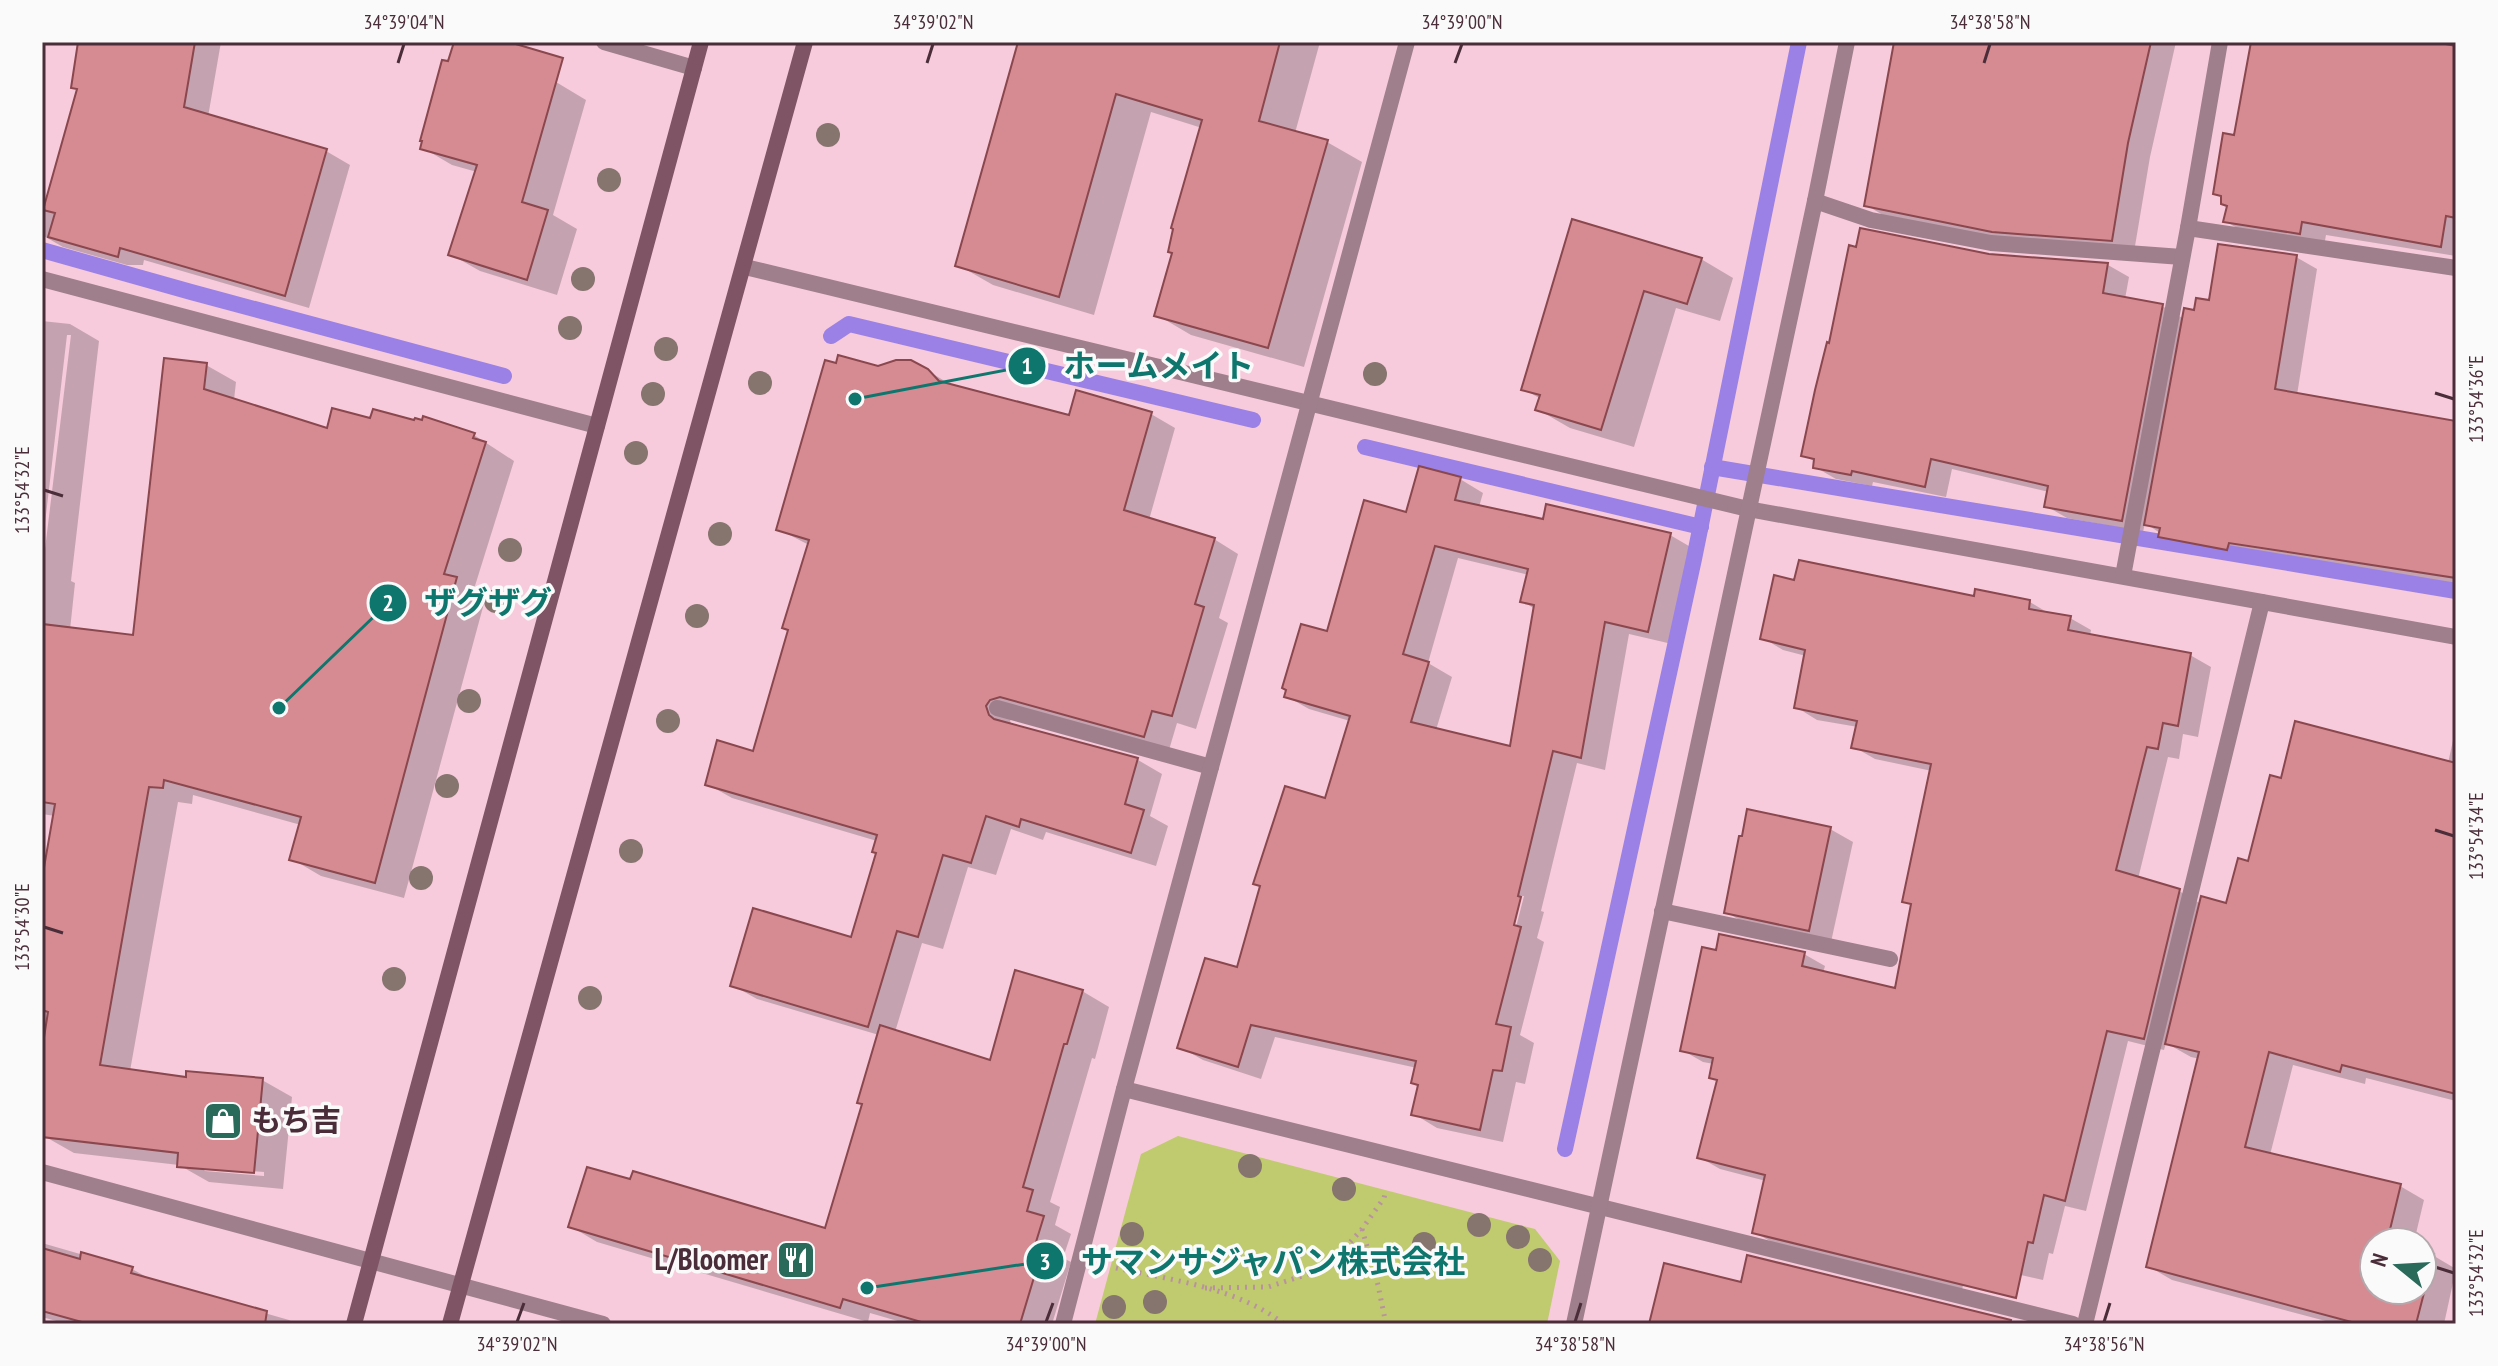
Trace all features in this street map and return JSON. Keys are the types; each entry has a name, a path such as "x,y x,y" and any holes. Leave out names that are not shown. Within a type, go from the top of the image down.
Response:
{"street":[{"path":"604,42 694,68"},
{"path":"354,1324 701,42"},
{"path":"450,1324 805,42"},
{"path":"1063,1324 1407,42"},
{"path":"1574,1324 1847,42"},
{"path":"2123,576 2220,42"},
{"path":"1815,201 1871,220 1991,243 2182,257"},
{"path":"2188,228 2456,268"},
{"path":"745,267 1748,509 2456,637"},
{"path":"42,279 597,426"},
{"path":"2085,1324 2262,602"},
{"path":"997,708 1211,767"},
{"path":"1662,911 1890,959"},
{"path":"1124,1089 2073,1324"},
{"path":"42,1172 603,1324"}],"path":[{"path":"1205,1288 1268,1287 1327,1268 1362,1229 1384,1198 1397,1157"},
{"path":"1362,1229 1386,1324"},
{"path":"1080,1259 1205,1288 1265,1309 1284,1324"}],"green space":[{"path":"1178,1136 1535,1229 1560,1261 1547,1324 1095,1324 1141,1154"}],"building":[{"path":"78,42 195,42 184,107 327,149 285,296 120,248 118,257 48,237 55,213 43,210 77,89 71,88"},
{"path":"454,42 509,42 563,58 522,202 548,210 527,280 448,255 477,165 420,149 420,141 442,60 448,61"},
{"path":"1018,42 1280,42 1259,121 1328,140 1268,348 1154,316 1172,253 1168,252 1171,228 1202,120 1116,94 1059,297 955,266"},
{"path":"1894,42 2151,42 2128,143 2112,241 1992,232 1864,206"},
{"path":"2251,42 2435,42 2456,46 2456,218 2446,216 2441,247 2302,222 2300,234 2223,222 2227,206 2221,204 2221,196 2213,194 2223,133 2234,135"},
{"path":"1572,219 1702,258 1687,304 1644,291 1601,430 1535,410 1540,395 1521,390"},
{"path":"1860,228 1989,254 2108,263 2103,293 2163,304 2122,521 2044,507 2048,486 1931,459 1925,487 1852,471 1851,475 1813,468 1814,459 1801,456 1849,245 1856,247"},
{"path":"2218,244 2297,255 2275,389 2456,421 2456,578 2229,543 2227,550 2158,537 2160,528 2144,525 2184,308 2194,310 2196,298 2209,300"},
{"path":"838,355 878,366 896,360 911,360 928,369 939,381 1069,415 1076,390 1152,412 1124,510 1215,538 1195,604 1204,607 1172,716 1152,711 1144,737 1000,697 990,700 986,706 994,719 1138,758 1125,804 1144,810 1131,853 1021,819 1019,827 986,816 971,863 943,855 918,937 897,931 868,1027 730,986 753,908 851,937 876,853 872,852 877,835 705,785 717,740 753,751 788,630 782,628 809,540 776,530 825,360 836,363"},
{"path":"164,358 207,363 204,389 327,428 332,408 370,418 373,409 414,420 422,420 423,416 475,433 473,438 486,442 444,574 457,577 375,883 289,860 301,817 164,780 163,788 149,787 100,1065 186,1077 186,1071 263,1078 254,1173 177,1167 178,1153 42,1137 42,1050 48,1012 42,1010 42,879 55,804 42,802 42,624 133,635"},
{"path":"1419,466 1461,477 1455,500 1543,519 1546,504 1671,533 1648,632 1605,622 1581,758 1553,751 1518,896 1521,897 1514,925 1521,927 1496,1024 1511,1027 1502,1071 1493,1070 1480,1130 1411,1115 1418,1085 1411,1083 1416,1061 1251,1025 1238,1067 1177,1048 1205,958 1237,967 1260,886 1253,884 1285,786 1325,798 1350,716 1284,697 1286,690 1282,688 1301,624 1327,631 1364,500 1406,512","holes":["1435,546 1528,569 1520,602 1534,605 1510,746 1411,722 1429,662 1403,654"]},
{"path":"1799,560 1974,596 1975,589 2030,600 2029,609 2071,616 2068,630 2191,653 2178,726 2163,723 2158,749 2147,747 2116,870 2180,889 2144,1039 2107,1031 2065,1201 2044,1195 2033,1243 2028,1242 2016,1298 1752,1233 1765,1175 1697,1158 1717,1080 1709,1078 1713,1058 1680,1051 1702,947 1716,950 1719,934 1805,952 1802,966 1895,988 1911,904 1902,902 1931,764 1851,748 1857,721 1794,708 1805,650 1760,639 1774,575 1794,580"},
{"path":"2295,721 2456,763 2456,1094 2342,1065 2340,1072 2269,1052 2245,1147 2401,1184 2391,1226 2358,1226 2358,1306 2421,1306 2416,1324 2359,1324 2146,1267 2199,1052 2165,1044 2201,896 2226,903 2238,858 2248,861 2270,775 2281,778"},
{"path":"1747,809 1831,827 1809,931 1724,913"},
{"path":"1015,970 1083,990 1067,1044 1064,1044 1023,1187 1033,1190 1027,1211 1044,1216 1036,1242 1044,1244 1020,1324 928,1324 843,1299 840,1308 568,1227 587,1167 630,1179 633,1171 825,1228 862,1104 857,1103 880,1025 990,1060"},
{"path":"42,1248 80,1259 81,1252 133,1267 131,1273 267,1311 265,1324 89,1324 42,1311"},
{"path":"1747,1255 2011,1320 2010,1324 1649,1324 1664,1263 1741,1282"}],"waterway":[{"path":"1565,1149 1694,559 1799,42"},
{"path":"42,250 504,376"},
{"path":"831,336 849,324 1253,420"},
{"path":"1365,447 1701,527"},
{"path":"1712,467 2456,591"}],"place":[{"name":"ホームメイト","path":"855,399"},
{"name":"ザグザグ","path":"279,708"},
{"name":"もち吉","path":"223,1121"},
{"name":"L/Bloomer","path":"796,1260"},
{"name":"サマンサジャパン株式会社","path":"867,1288"}]}
